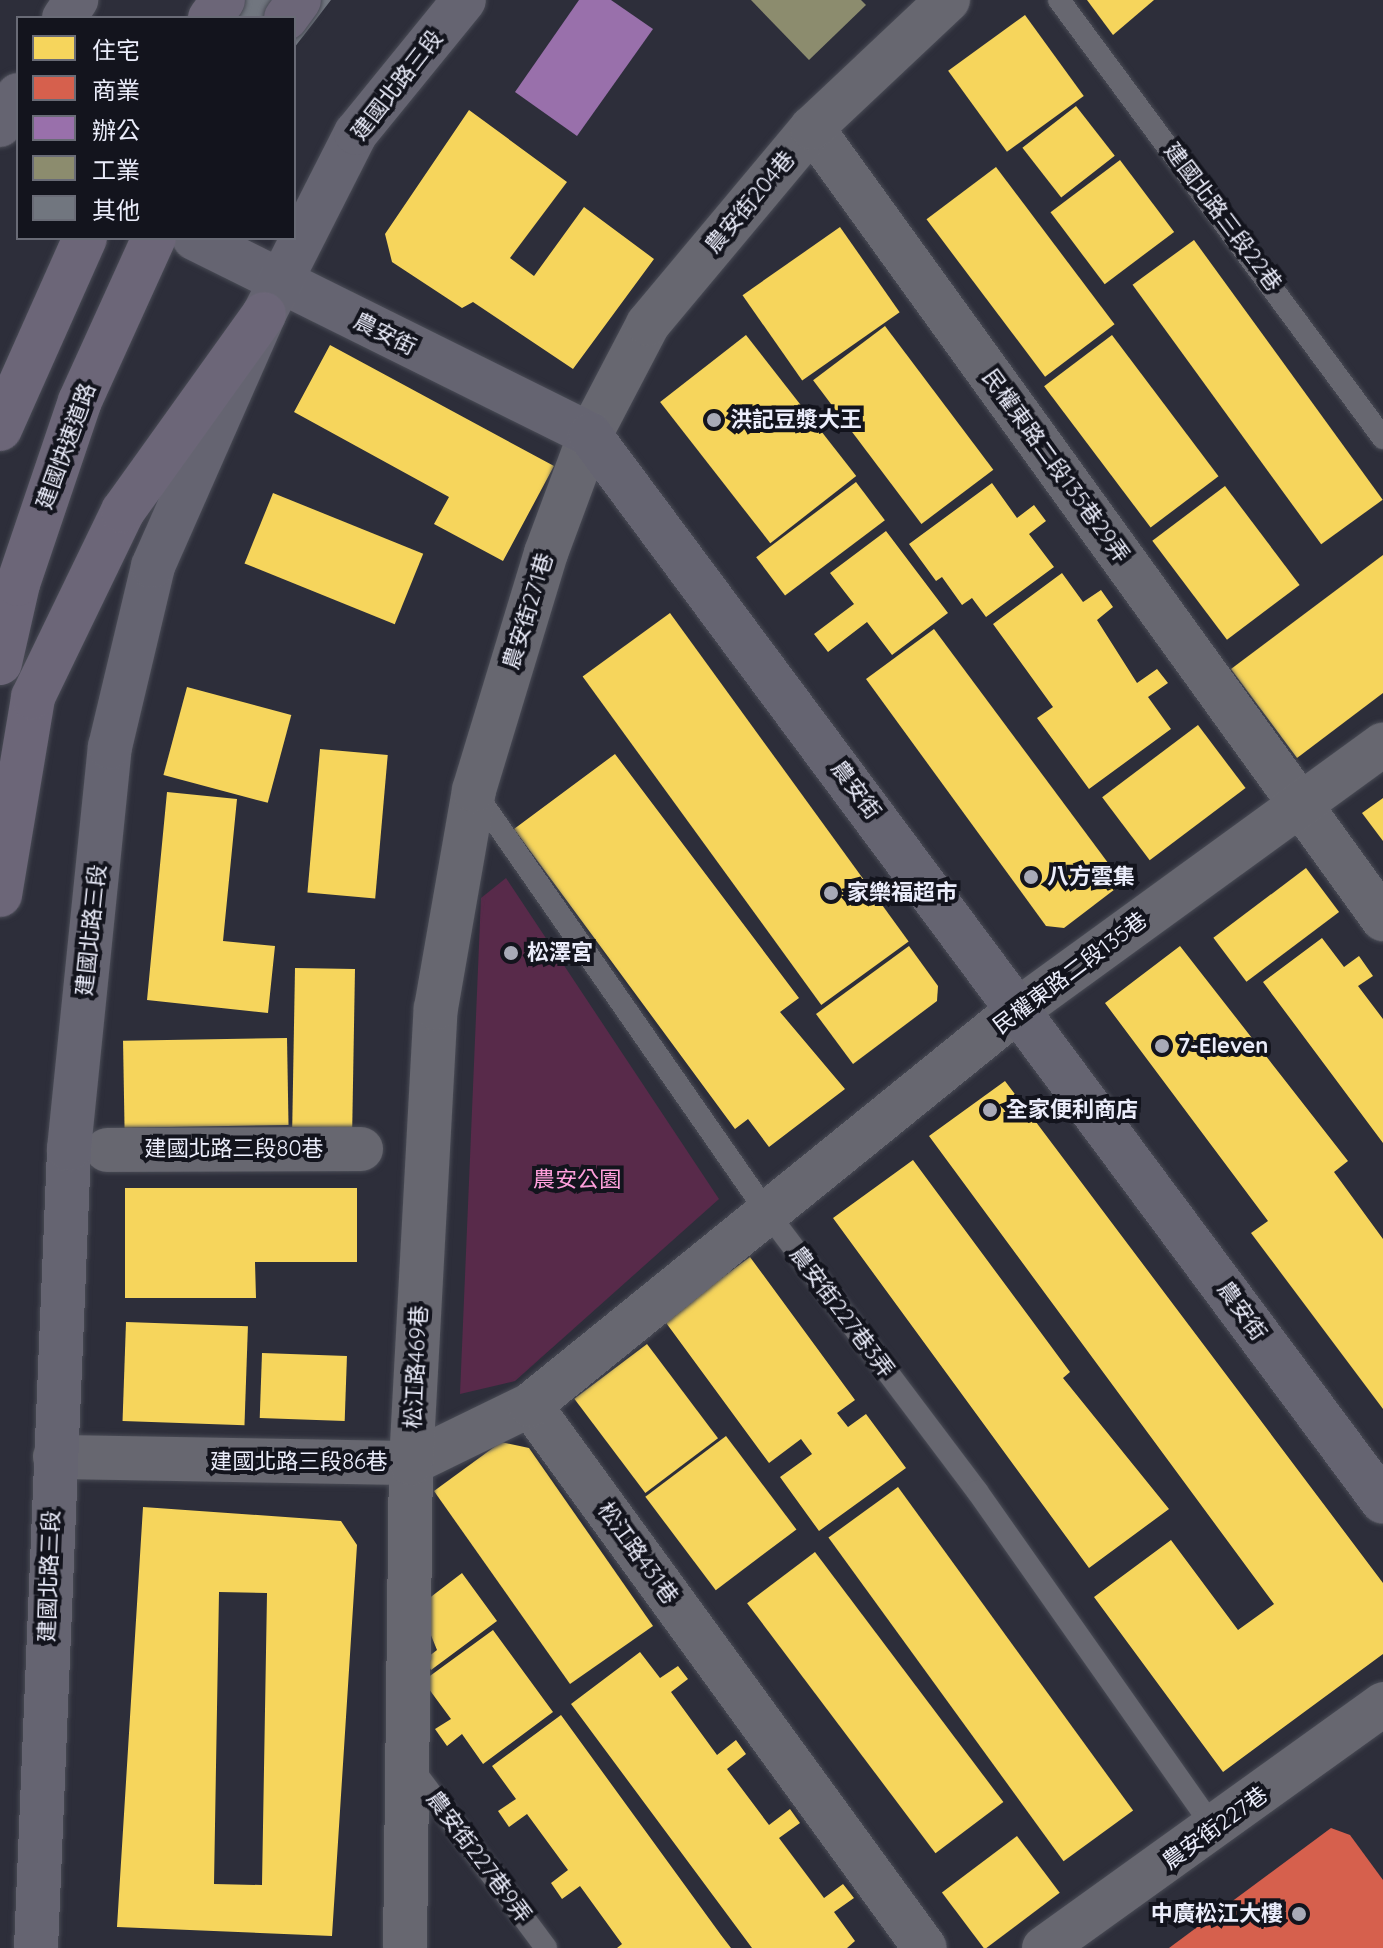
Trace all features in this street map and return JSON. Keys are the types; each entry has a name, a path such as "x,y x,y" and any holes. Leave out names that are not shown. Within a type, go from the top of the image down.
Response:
{"highway":[{"path":"0,429 84,240"},
{"name":"建國快速道路","path":"0,663 18,584 80,401 153,240"},
{"path":"2,878 40,683 123,511 273,298"}],"street":[{"name":"建國北路三段","path":"36,1948 69,1149 110,747 153,566 273,298 356,133 464,0"},
{"name":"農安街204巷","path":"590,435 648,324 812,128 948,0"},
{"path":"0,125 16,98"},
{"name":"民權東路二段135巷29弄","path":"812,128 1383,919"},
{"name":"農安街","path":"197,240 273,298 590,435 1383,1502"},
{"name":"農安街271巷","path":"474,790 590,435"},
{"name":"民權東路二段135巷","path":"766,1211 1019,1009 1383,745"},
{"name":"松江路469巷","path":"405,1948 411,1767 411,1463 436,1008 474,790"},
{"name":"建國北路三段80巷","path":"107,1150 361,1149"},
{"path":"530,1405 766,1211"},
{"name":"建國北路三段86巷","path":"55,1457 411,1463 530,1405"},
{"name":"松江路431巷","path":"530,1405 925,1948"},
{"name":"農安街227巷","path":"1044,1948 1215,1830 1383,1704"}],"lane":[{"name":"建國北路三段22巷","path":"1059,0 1383,438"},
{"name":"農安街227巷3弄","path":"474,790 766,1211 977,1491 1215,1830"},
{"name":"農安街227巷9弄","path":"411,1767 546,1948"}],"green space":[{"name":"農安公園","path":"506,878 719,1199 515,1381 460,1394 481,898"}],"building: 住宅":[{"path":"1087,0 1154,0 1113,35"},
{"path":"1025,15 1084,96 1007,152 948,71"},
{"path":"1076,106 1115,156 1061,198 1022,148"},
{"path":"469,110 567,182 510,258 534,276 584,207 654,259 573,369 473,302 462,308 392,262 385,234"},
{"path":"1120,160 1174,232 1105,284 1051,212"},
{"path":"996,167 1115,324 1045,377 927,219"},
{"path":"840,227 900,312 802,380 743,295"},
{"path":"1194,240 1383,500 1321,544 1133,285"},
{"path":"885,326 993,470 921,524 813,380"},
{"path":"746,335 856,476 770,543 660,402"},
{"path":"1112,335 1219,476 1151,528 1044,386"},
{"path":"330,345 554,466 503,561 434,524 449,497 294,412"},
{"path":"856,482 885,520 785,596 756,557"},
{"path":"992,483 1017,518 1034,505 1046,521 1029,534 1054,567 986,617 972,598 962,605 942,577 936,581 909,544"},
{"path":"1225,486 1300,585 1227,640 1152,541"},
{"path":"273,493 423,554 395,624 245,563"},
{"path":"886,531 948,613 892,655 867,622 828,652 814,634 854,604 830,573"},
{"path":"1383,555 1383,693 1297,758 1231,669"},
{"path":"1062,573 1083,602 1101,590 1113,607 1097,620 1137,683 1157,669 1168,683 1148,697 1171,729 1089,789 1037,718 1053,707 993,624"},
{"path":"670,613 909,941 821,1005 583,676"},
{"path":"934,629 1123,883 1064,928 1046,926 866,679"},
{"path":"187,687 291,715 268,803 163,775"},
{"path":"1198,725 1246,788 1150,860 1102,797"},
{"path":"320,749 388,755 375,898 307,892"},
{"path":"615,754 799,998 780,1012 845,1089 769,1147 748,1119 735,1129 514,829"},
{"path":"167,792 237,799 223,941 275,946 268,1013 147,1000"},
{"path":"1383,798 1383,841 1362,813"},
{"path":"1306,868 1339,912 1246,982 1213,938"},
{"path":"1322,938 1344,967 1359,956 1373,976 1358,986 1383,1019 1383,1143 1263,982"},
{"path":"909,946 938,986 937,1001 853,1064 816,1014"},
{"path":"1180,946 1348,1161 1334,1172 1383,1239 1383,1409 1251,1233 1268,1221 1105,1003"},
{"path":"295,968 355,969 352,1128 292,1127"},
{"path":"287,1038 289,1125 125,1128 123,1041"},
{"path":"1005,1081 1383,1583 1383,1654 1223,1772 1094,1597 1171,1540 1238,1630 1274,1604 929,1136"},
{"path":"913,1160 1070,1372 1063,1378 1169,1509 1089,1568 833,1218"},
{"path":"125,1188 357,1188 357,1262 255,1262 256,1298 125,1298"},
{"path":"750,1257 855,1400 837,1413 848,1427 866,1414 906,1468 819,1531 780,1477 812,1454 801,1439 769,1463 664,1320"},
{"path":"126,1322 248,1326 244,1425 123,1421"},
{"path":"647,1344 718,1438 645,1493 574,1399"},
{"path":"262,1353 347,1356 345,1421 260,1418"},
{"path":"726,1436 796,1529 716,1590 645,1497"},
{"path":"501,1442 529,1448 653,1626 570,1684 434,1491"},
{"path":"898,1487 1133,1811 1064,1861 828,1538"},
{"path":"143,1507 341,1521 357,1545 332,1936 117,1927","holes":["219,1592 267,1593 262,1885 214,1884"]},
{"path":"815,1552 1003,1802 935,1853 747,1603"},
{"path":"462,1573 497,1621 431,1670 424,1660 437,1650 419,1606"},
{"path":"493,1630 553,1712 483,1764 462,1734 447,1746 435,1729 451,1719 423,1681"},
{"path":"640,1652 660,1678 678,1666 688,1679 671,1692 717,1755 736,1740 746,1754 727,1769 769,1825 790,1809 800,1823 779,1838 824,1898 843,1884 854,1898 834,1912 855,1941 847,1948 752,1948 571,1704"},
{"path":"561,1715 731,1948 617,1948 622,1944 580,1886 562,1899 551,1883 568,1870 527,1814 509,1827 498,1811 516,1799 492,1766"},
{"path":"1017,1836 1060,1893 984,1948 942,1893"}],"building: 商業":[{"name":"中廣松江大樓","path":"1331,1828 1350,1835 1383,1880 1383,1948 1169,1948"}],"building: 辦公":[{"path":"579,0 611,0 653,29 577,136 515,92"}],"building: 工業":[{"path":"751,0 861,0 866,5 809,60"}],"building: 其他":[{"path":"200,0 331,0 296,45 296,16 188,16"}],"place":[{"name":"洪記豆漿大王","path":"714,420"},
{"name":"八方雲集","path":"1031,877"},
{"name":"家樂福超市","path":"831,893"},
{"name":"松澤宮","path":"511,953"},
{"name":"7-Eleven","path":"1162,1046"},
{"name":"全家便利商店","path":"990,1110"},
{"name":"中廣松江大樓","path":"1299,1914"}]}
